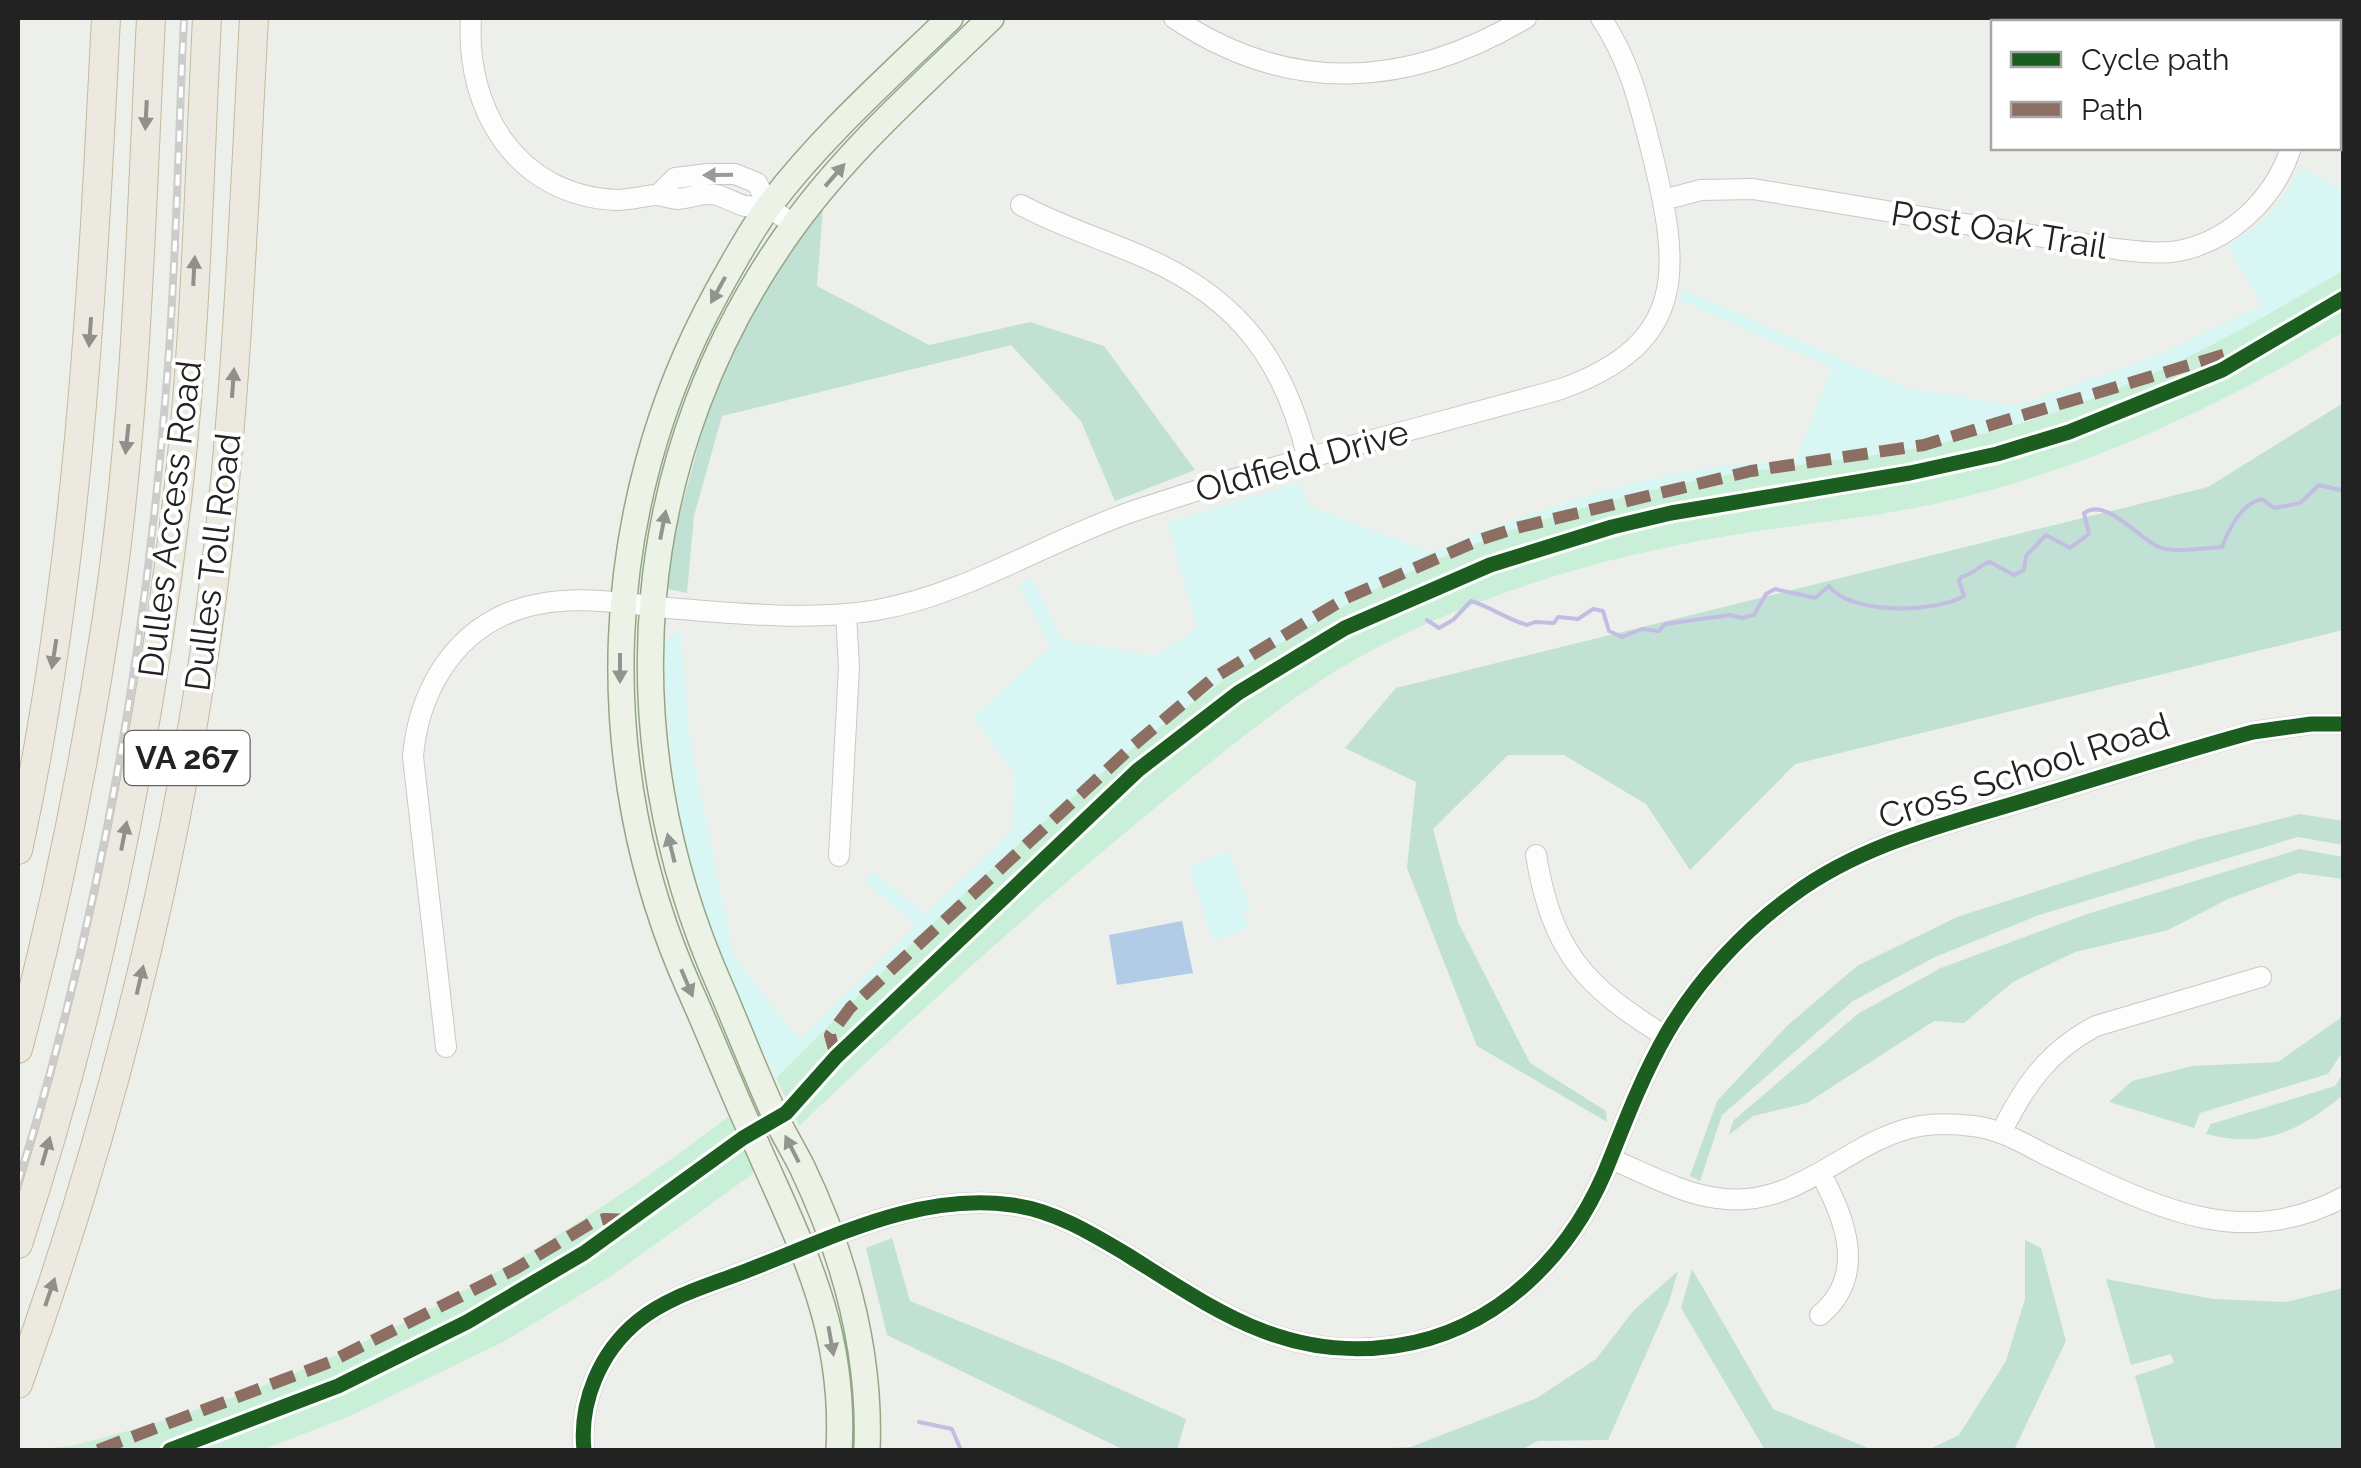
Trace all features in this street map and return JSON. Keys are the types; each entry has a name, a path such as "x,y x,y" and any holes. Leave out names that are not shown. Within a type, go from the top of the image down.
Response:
{"highway":[{"path":"18,850 57,636 77,478 90,330 104,18"},
{"name":"Dulles Access Road","path":"18,1048 64,857 108,615 131,396 151,18"},
{"name":"Dulles Access Road","path":"18,1244 86,1007 122,847 146,714 178,490 190,348 207,18"},
{"name":"Dulles Toll Road","path":"18,1384 109,1100 147,950 188,755 225,480 254,18"}],"main road":[{"path":"838,1450 838,1398 831,1335 820,1292 688,985 649,880 624,749 620,655 623,603 640,490 659,421 692,341 730,270 769,207 838,128 950,18"},
{"path":"868,1450 864,1356 858,1322 832,1238 705,952 671,848 651,718 651,606 664,516 699,399 752,290 794,225 878,128 991,18"}],"street":[{"path":"470,18 474,84 503,142 533,172 562,187 618,200 658,195 676,178 734,174 757,183 769,207 794,225"},
{"path":"1174,18 1249,57 1345,74 1404,69 1440,60 1526,18"},
{"name":"Oldfield Drive","path":"446,1048 413,757 419,714 453,653 506,614 551,601 771,615 846,614 917,600 1128,514 1561,389 1615,366 1644,338 1664,299 1672,261 1663,200 1633,79 1619,45 1601,18"},
{"name":"Post Oak Trail","path":"1663,200 1701,190 1752,189 2116,249 2174,252 2208,242 2249,214 2277,178 2289,150"},
{"path":"1021,205 1150,259 1213,296 1254,337 1283,381 1308,459"},
{"path":"839,856 848,667 846,614"},
{"name":"Cross School Road","path":"584,1450 584,1419 596,1376 620,1339 636,1323 676,1298 802,1249 878,1220 944,1204 1010,1204 1053,1216 1086,1231 1216,1310 1260,1332 1306,1345 1371,1349 1443,1334 1510,1298 1536,1276 1572,1234 1611,1159 1637,1090 1684,1006 1712,970 1793,895 1854,859 1914,834 2253,732 2344,724"},
{"path":"1536,855 1548,912 1578,966 1618,1007 1665,1036"},
{"path":"2001,1133 2034,1074 2074,1038 2096,1026 2262,977"},
{"path":"1611,1159 1682,1189 1719,1199 1763,1198 1800,1185 1871,1145 1921,1126 1972,1126 2001,1133 2156,1204 2206,1220 2277,1222 2344,1197"},
{"path":"1820,1174 1836,1201 1849,1250 1846,1282 1831,1306 1820,1315"}],"green space":[{"path":"823,207 817,286 929,345 1030,322 1104,346 1195,470 1115,501 1081,421 1011,345 722,416 694,516 687,593 668,589 671,546 708,410 756,304"},
{"path":"2343,270 2343,332 2248,386 2100,454 1943,502 1726,536 1599,563 1457,611 1359,657 1267,719 1131,828 962,974 799,1126 776,1078 944,913 1122,756 1217,685 1316,622 1420,567 1574,510 1713,477 1946,442 2051,414 2201,350"},
{"path":"2343,403 2343,630 1795,764 1690,870 1646,804 1564,755 1508,755 1433,829 1458,922 1530,1063 1606,1111 1607,1122 1477,1046 1407,868 1416,782 1345,748 1396,688 2208,487"},
{"path":"2300,814 2343,821 2343,845 2298,837 2039,915 1935,957 1853,1001 1722,1115 1700,1181 1690,1176 1717,1101 1788,1025 1857,966 1957,917 2196,840"},
{"path":"2300,849 2343,857 2343,879 2299,873 2228,899 2168,930 2075,952 2013,982 1964,1023 1934,1021 1807,1103 1753,1116 1729,1135 1733,1121 1859,1013 1941,968 2087,914"},
{"path":"2343,1011 2343,1051 2328,1074 2200,1113 2194,1128 2109,1102 2132,1081 2193,1066 2278,1062 2339,1019"},
{"path":"2343,1073 2343,1095 2296,1127 2263,1138 2206,1134 2211,1124 2335,1086"},
{"path":"732,1114 757,1168 751,1175 610,1277 503,1342 350,1416 262,1450 18,1450 70,1446 167,1419 254,1389 339,1353 503,1269 658,1169"},
{"path":"892,1238 910,1301 1186,1419 1177,1450 1124,1450 887,1335 866,1248"},
{"path":"2025,1240 2041,1248 2066,1341 2014,1450 1928,1450 1959,1435 2006,1361 2025,1299"},
{"path":"1692,1269 1773,1409 1873,1450 1765,1450 1681,1308"},
{"path":"1678,1271 1669,1302 1608,1440 1538,1441 1521,1450 1350,1450 1411,1447 1537,1398 1596,1359 1634,1310"},
{"path":"2106,1279 2213,1299 2286,1302 2343,1288 2343,1450 2156,1450 2135,1376 2174,1363 2171,1354 2131,1365"}],"shaded area":[{"path":"2277,18 2278,20 2148,20"},
{"path":"2301,167 2343,191 2343,270 2249,325 2152,374 2051,414 1946,442 1713,477 1552,517 1420,567 1316,622 1217,685 1122,756 944,913 776,1078 718,951 693,875 674,779 668,713 664,647 672,635 681,632 689,734 734,957 800,1040 916,925 866,883 872,871 926,914 1012,830 1015,774 973,717 1050,647 1018,584 1032,578 1062,640 1155,656 1197,628 1167,523 1301,482 1309,506 1430,552 1528,515 1628,485 1708,468 1796,460 1832,368 1680,300 1683,289 1906,388 2016,406 2155,356 2262,305 2227,246 2271,212"},
{"path":"1229,851 1251,910 1243,913 1248,928 1213,941 1189,866"},
{"path":"1182,921 1193,973 1117,985 1109,935"}],"waterway":[{"path":"1427,620 1439,628 1471,601 1527,625 1554,623 1558,617 1578,619 1593,609 1603,611 1609,631 1622,637 1642,629 1659,631 1665,624 1730,615 1742,618 1754,615 1766,594 1775,589 1815,598 1829,586 1855,602 1873,606 1934,606 1964,596 1961,577 1986,563 2014,575 2024,570 2026,556 2046,535 2070,548 2089,534 2084,513 2093,509 2112,514 2159,547 2198,549 2222,547 2237,518 2255,501 2262,499 2274,508 2300,503 2319,485 2344,491"},
{"path":"919,1422 952,1429 961,1450"}],"railway":[{"path":"18,1182 46,1087 93,894 144,600 169,355 184,18"}],"marked path":[{"path":"836,1057 830,1035 850,1008 1134,745 1212,679 1346,598 1516,528 1751,471 1924,445 2226,354"},
{"path":"98,1450 330,1362 515,1269 593,1222 630,1220"}],"cycle path":[{"path":"170,1450 338,1386 467,1322 584,1253 743,1138 786,1113 836,1057 1138,770 1238,693 1345,628 1490,565 1612,527 1671,513 1910,473 1997,454 2069,432 2222,370 2344,298"},
{"path":"584,1450 585,1414 595,1379 613,1347 651,1312 693,1291 846,1231 944,1205 1012,1205 1057,1217 1252,1327 1319,1346 1395,1346 1468,1324 1500,1305 1554,1255 1596,1192 1644,1078 1679,1013 1723,958 1793,895 1848,861 1939,826 2253,732 2344,724"}]}
